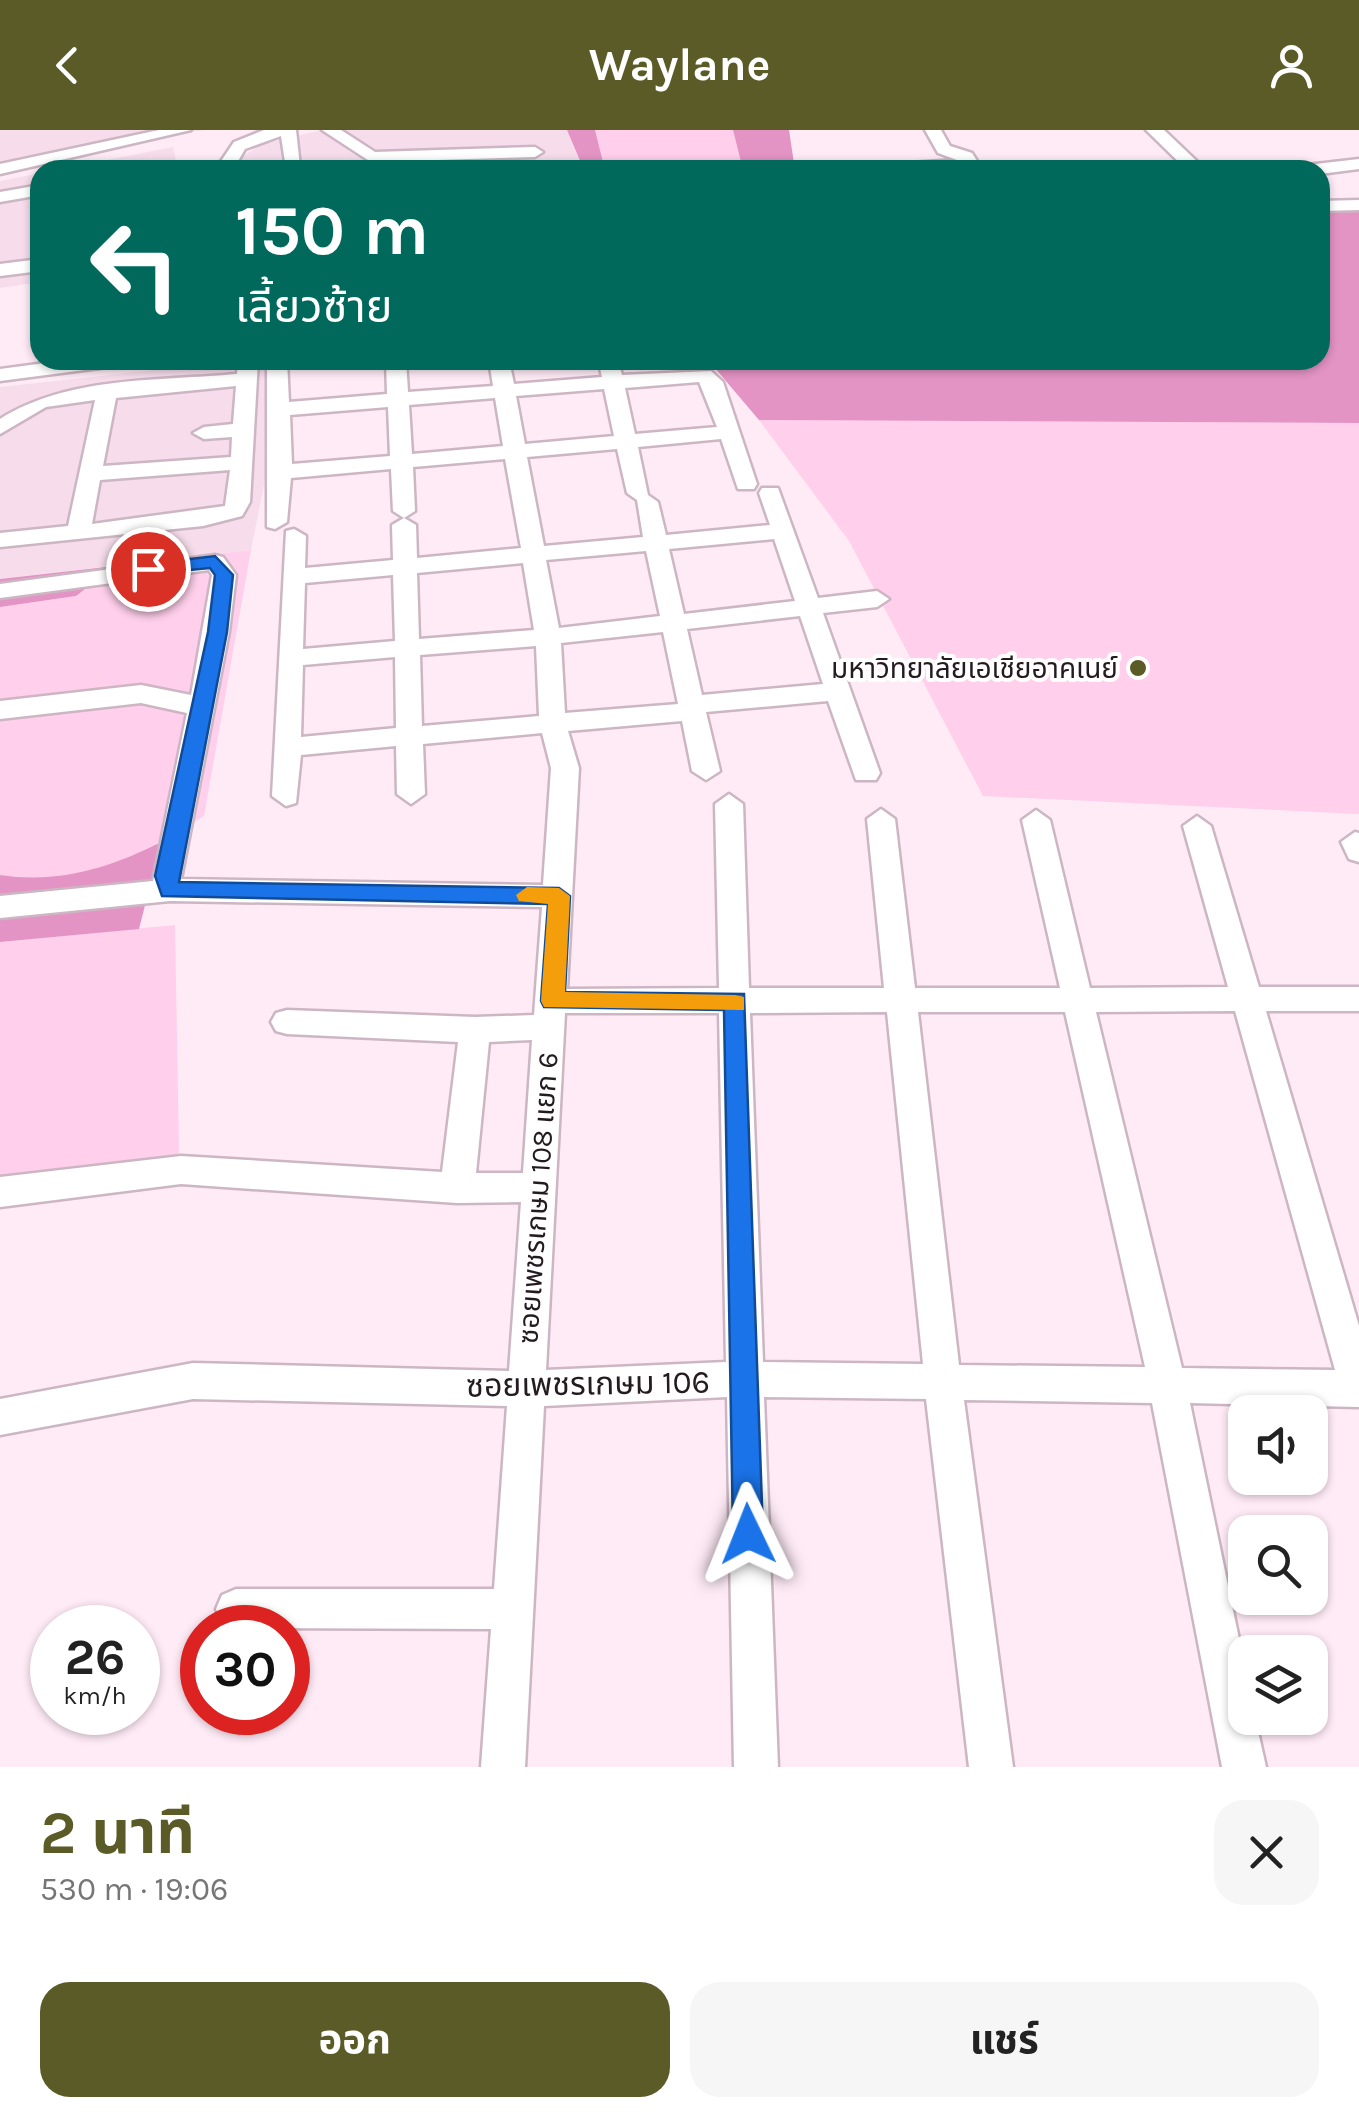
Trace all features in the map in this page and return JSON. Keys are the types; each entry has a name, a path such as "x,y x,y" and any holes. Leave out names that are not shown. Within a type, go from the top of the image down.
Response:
{"street":[{"path":"230,160 249,140 287,130 294,160"},
{"path":"330,130 366,156 430,160"},
{"path":"403,130 404,157"},
{"path":"933,130 944,149 963,160"},
{"path":"957,130 968,160"},
{"path":"1154,130 1186,160"},
{"path":"86,160 185,133"},
{"path":"214,146 226,160"},
{"path":"1330,167 1359,164"},
{"path":"0,169 30,166"},
{"path":"0,197 30,192"},
{"path":"1330,206 1359,205"},
{"path":"0,270 30,266"},
{"path":"0,374 33,370"},
{"path":"0,428 40,402 246,370 239,502 224,516 0,540"},
{"path":"277,370 284,529 292,577 286,796"},
{"path":"397,370 410,645 411,794"},
{"name":"ซอยเพชรเกษม 108 แยก 6","path":"501,370 548,637 553,724 565,768 503,1767"},
{"path":"611,370 626,441 656,543 706,771"},
{"path":"279,410 711,377 729,432 784,531 866,773"},
{"path":"78,530 107,392"},
{"path":"204,433 243,430"},
{"path":"280,472 729,432"},
{"path":"90,474 242,463"},
{"path":"292,577 784,531"},
{"path":"0,592 215,562 224,575 218,632 166,876 170,890"},
{"path":"289,658 410,645 548,637 876,599"},
{"path":"287,747 553,724 839,691"},
{"path":"0,710 141,694 164,695 200,708"},
{"path":"728,804 756,1767"},
{"path":"882,819 943,1383 991,1767"},
{"path":"1036,820 1168,1388 1244,1767"},
{"path":"1196,826 1359,1389"},
{"path":"0,906 170,890 559,896"},
{"path":"288,1022 474,1030 552,1014 735,1001 1359,999"},
{"path":"457,1188 474,1030"},
{"path":"0,1192 181,1170 457,1188 538,1186"},
{"name":"ซอยเพชรเกษม 106","path":"0,1417 193,1381 524,1388 743,1380 1359,1389"},
{"path":"310,1609 512,1609"}],"shaded area":[{"path":"0,130 206,130 126,138 0,164"},
{"path":"321,130 567,130 580,160 238,160 260,145"},
{"path":"567,130 595,130 602,160 580,160"},
{"path":"595,130 733,130 740,160 602,160"},
{"path":"733,130 789,130 794,160 740,160"},
{"path":"173,147 176,160 107,160"},
{"path":"30,175 30,284 0,288 0,181"},
{"path":"1359,210 1359,423 759,420 716,370 1330,370 1330,211"},
{"path":"155,370 268,370 266,475 251,550 0,579 0,387"},
{"name":"มหาวิทยาลัยเอเชียอาคเนย์","path":"759,420 1359,423 1359,814 983,796 849,541"},
{"path":"251,550 204,816 132,856 82,873 29,878 0,875 0,607 76,596 115,566"},
{"path":"115,566 76,596 0,607 0,579"},
{"path":"161,842 139,929 0,942 0,875 42,877 83,872"},
{"path":"175,925 179,1154 0,1179 0,942"}],"slow traffic":[{"path":"527,895 559,896 552,1001 735,1004"}],"place":[{"name":"มหาวิทยาลัยเอเชียอาคเนย์","path":"1138,668"}],"route":[{"path":"148,569 215,562 224,575 218,632 166,876 170,890 559,896 552,1001 735,1001 746,1327 743,1380 748,1534"}]}
